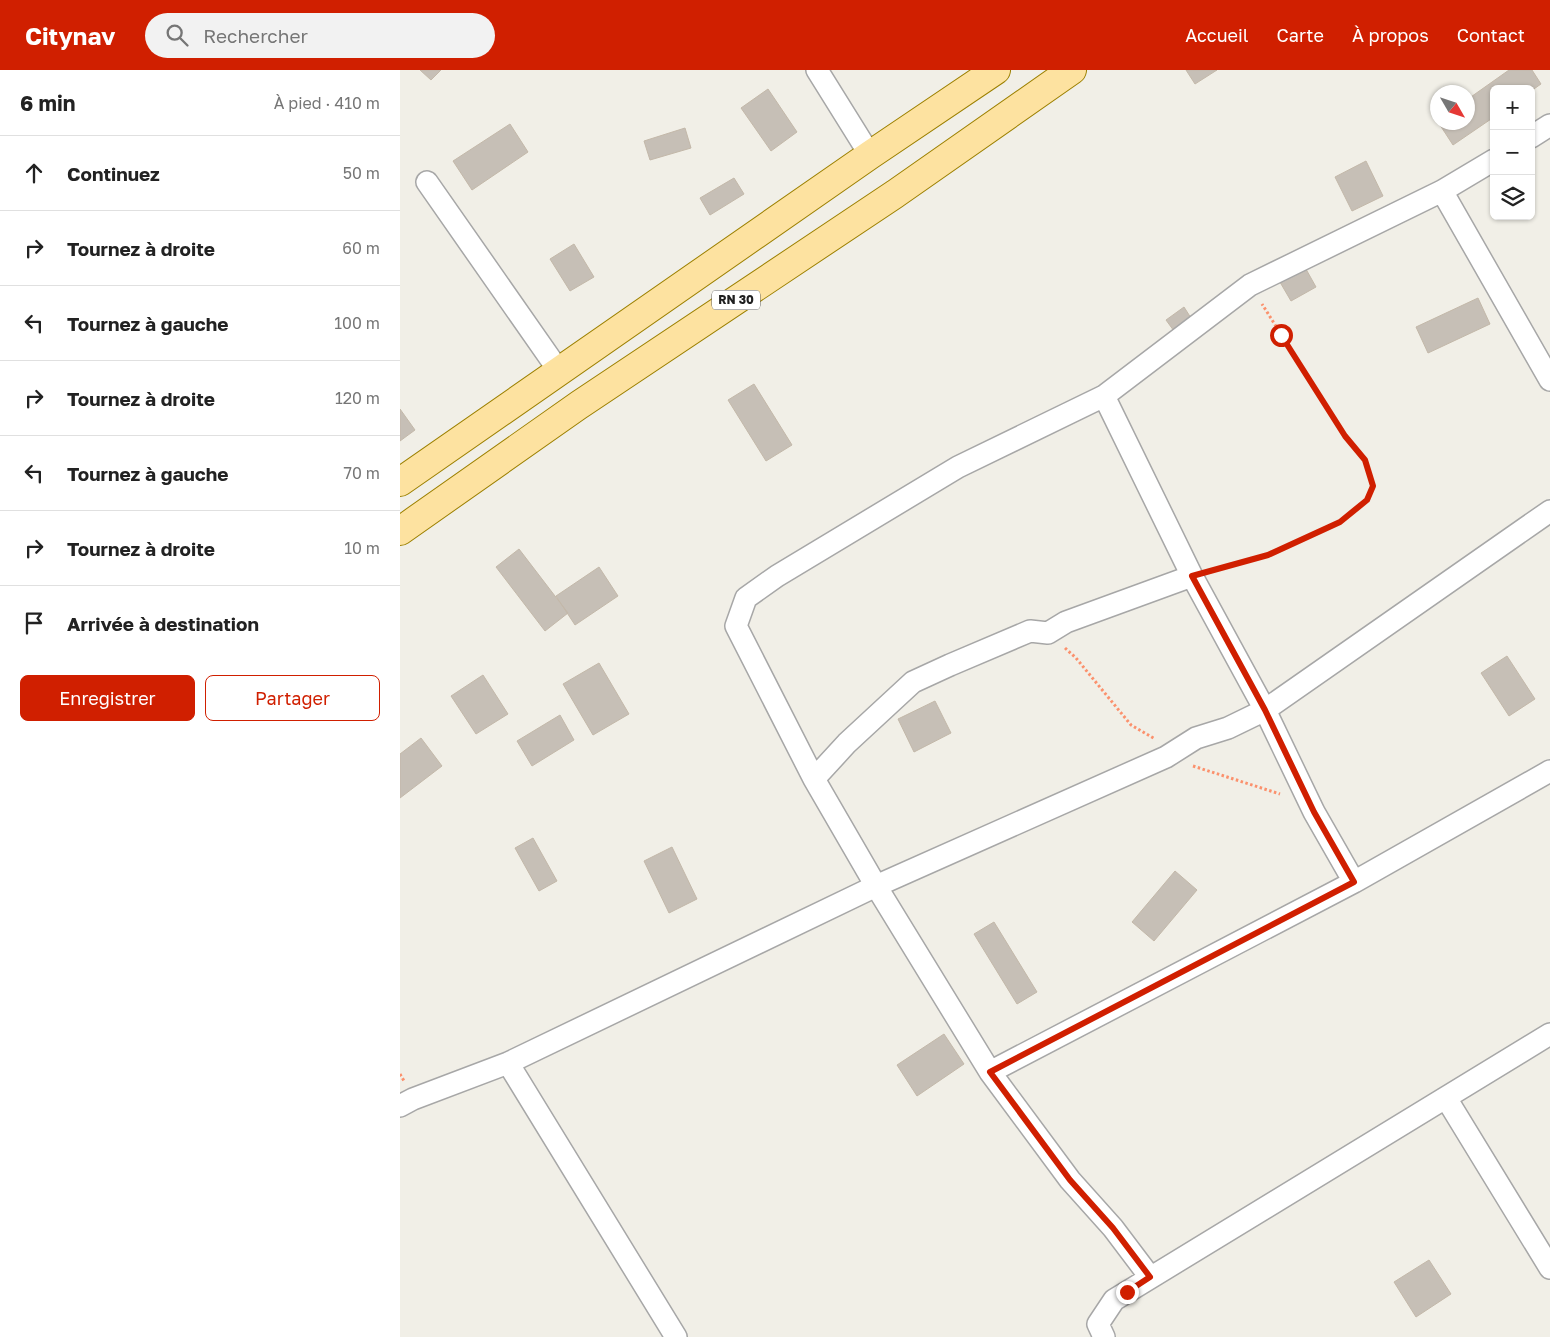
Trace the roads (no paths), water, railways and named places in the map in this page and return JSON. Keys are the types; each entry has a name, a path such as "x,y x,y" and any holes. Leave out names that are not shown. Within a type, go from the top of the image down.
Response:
{"main road":[{"path":"400,482 870,155 996,70"},
{"name":"RN 30","path":"400,531 579,405 895,194 1072,70"}],"street":[{"path":"817,70 870,155"},
{"path":"1535,135 1550,126"},
{"path":"1150,1277 1113,1228 1070,1180 990,1072 876,886 814,779 736,626 746,598 777,576 958,467 1104,396 1250,285 1442,191 1490,162"},
{"path":"427,182 559,371"},
{"path":"1442,191 1550,380"},
{"path":"1104,396 1192,576 1265,710 1314,812 1354,882"},
{"path":"400,1106 413,1099 508,1063 876,886 1166,757 1196,738 1228,728 1265,710 1550,511"},
{"path":"814,779 847,743 913,682 950,664 1030,631 1048,633 1066,622 1192,576"},
{"path":"990,1072 1354,882 1550,771"},
{"path":"1104,1337 1098,1324 1114,1300 1550,1034"},
{"path":"508,1063 676,1337"},
{"path":"1446,1098 1550,1268"}]}
